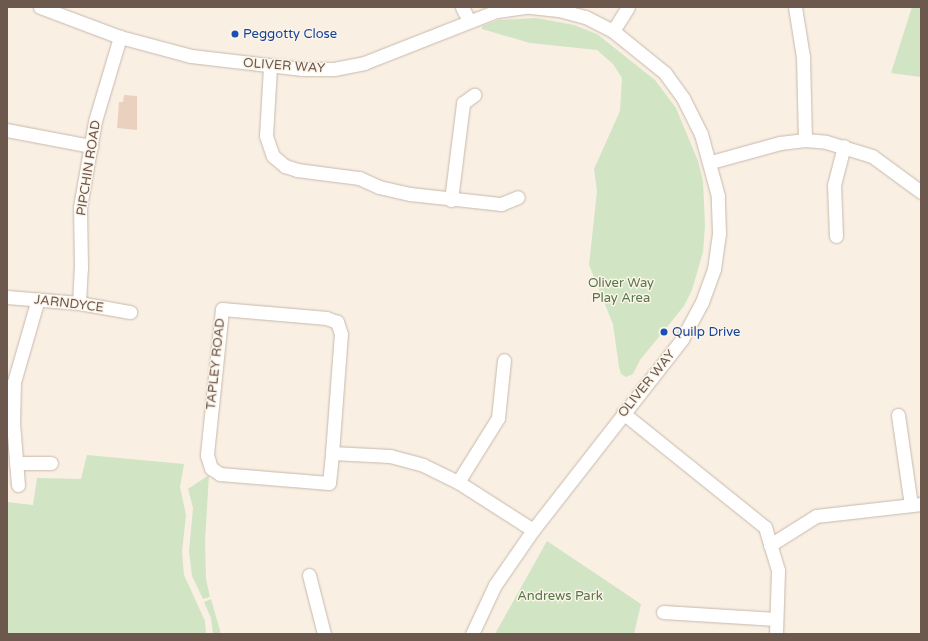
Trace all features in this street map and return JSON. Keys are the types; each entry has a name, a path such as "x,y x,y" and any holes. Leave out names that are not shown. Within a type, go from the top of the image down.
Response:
{"street":[{"name":"OLIVER WAY","path":"40,7 120,37 191,56 270,67 334,69 364,63 497,11 525,7"},
{"path":"462,7 469,21"},
{"name":"OLIVER WAY","path":"472,634 495,586 532,530 682,339 702,302 714,269 719,234 718,196 711,162 701,134 686,104 665,73 613,31 585,17 558,10 528,7"},
{"path":"613,31 628,7"},
{"path":"795,7 803,56 805,140"},
{"name":"PIPCHIN ROAD","path":"79,303 80,207 95,121 120,37"},
{"path":"270,67 266,136 273,156 285,166 297,170 359,178 379,187 410,194 451,200 501,204 518,197"},
{"path":"451,200 461,113 464,103 474,95"},
{"path":"7,130 91,146"},
{"path":"711,162 780,143 805,140 844,146 872,156 921,192"},
{"path":"836,236 834,185 844,146"},
{"name":"JARNDYCE","path":"7,297 79,303 130,312"},
{"path":"18,485 14,382 38,299"},
{"name":"TAPLEY ROAD","path":"222,309 326,318 337,322 341,334 332,453 329,483 220,474 210,468 207,455 222,309"},
{"path":"458,482 498,418 504,360"},
{"path":"623,413 765,527 778,570 776,634"},
{"path":"770,545 816,516 916,505 898,415"},
{"path":"332,453 390,456 423,465 458,482 532,530"},
{"path":"16,462 51,463"},
{"path":"309,575 324,634"},
{"path":"663,612 776,619"}],"green space":[{"path":"912,7 921,7 921,77 891,73"},
{"name":"Oliver Way Play Area","path":"536,18 574,25 597,34 655,80 676,108 698,161 703,181 705,225 703,252 692,290 684,306 640,360 633,374 626,377 621,374 619,367 613,324 589,265 597,191 594,169 620,111 622,78 613,64 597,50 530,43 482,29 482,26 499,20"},
{"path":"87,455 184,464 180,487 186,515 182,552 184,575 205,621 206,634 7,634 7,502 33,505 37,478 81,479"},
{"path":"209,475 205,542 206,579 210,597 203,599 192,576 189,551 193,508 188,489"},
{"name":"Andrews Park","path":"547,541 641,604 634,634 495,634"},
{"path":"211,599 221,634 213,634 211,618 204,602"}],"building":[{"path":"124,95 137,96 137,130 117,128 119,102 123,102"}],"place":[{"name":"Peggotty Close","path":"235,34"},
{"name":"Quilp Drive","path":"664,332"}]}
